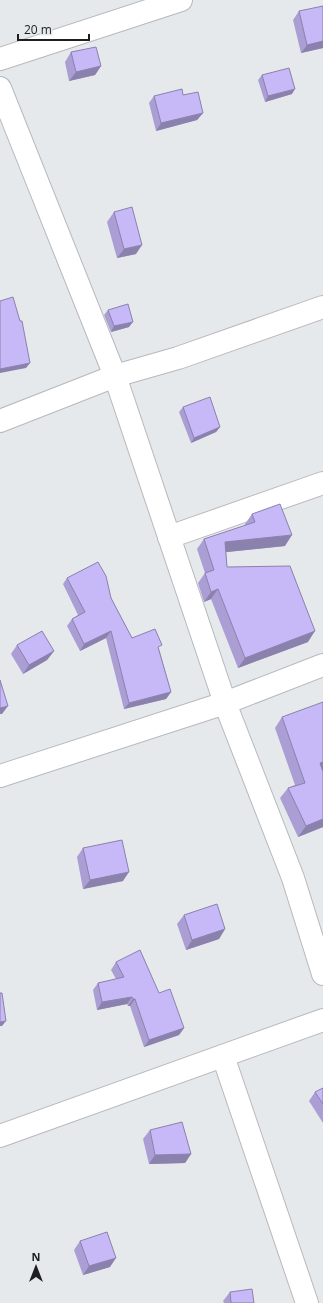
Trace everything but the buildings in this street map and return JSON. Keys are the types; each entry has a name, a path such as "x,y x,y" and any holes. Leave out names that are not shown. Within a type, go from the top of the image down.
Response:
{"street":[{"path":"0,59 181,0"},
{"path":"0,88 115,376 225,703 293,878 323,974"},
{"path":"0,420 115,376 178,358 323,307"},
{"path":"169,536 323,483"},
{"path":"0,776 225,703 323,665"},
{"path":"0,1136 323,1020"},
{"path":"223,1056 307,1303"}]}
